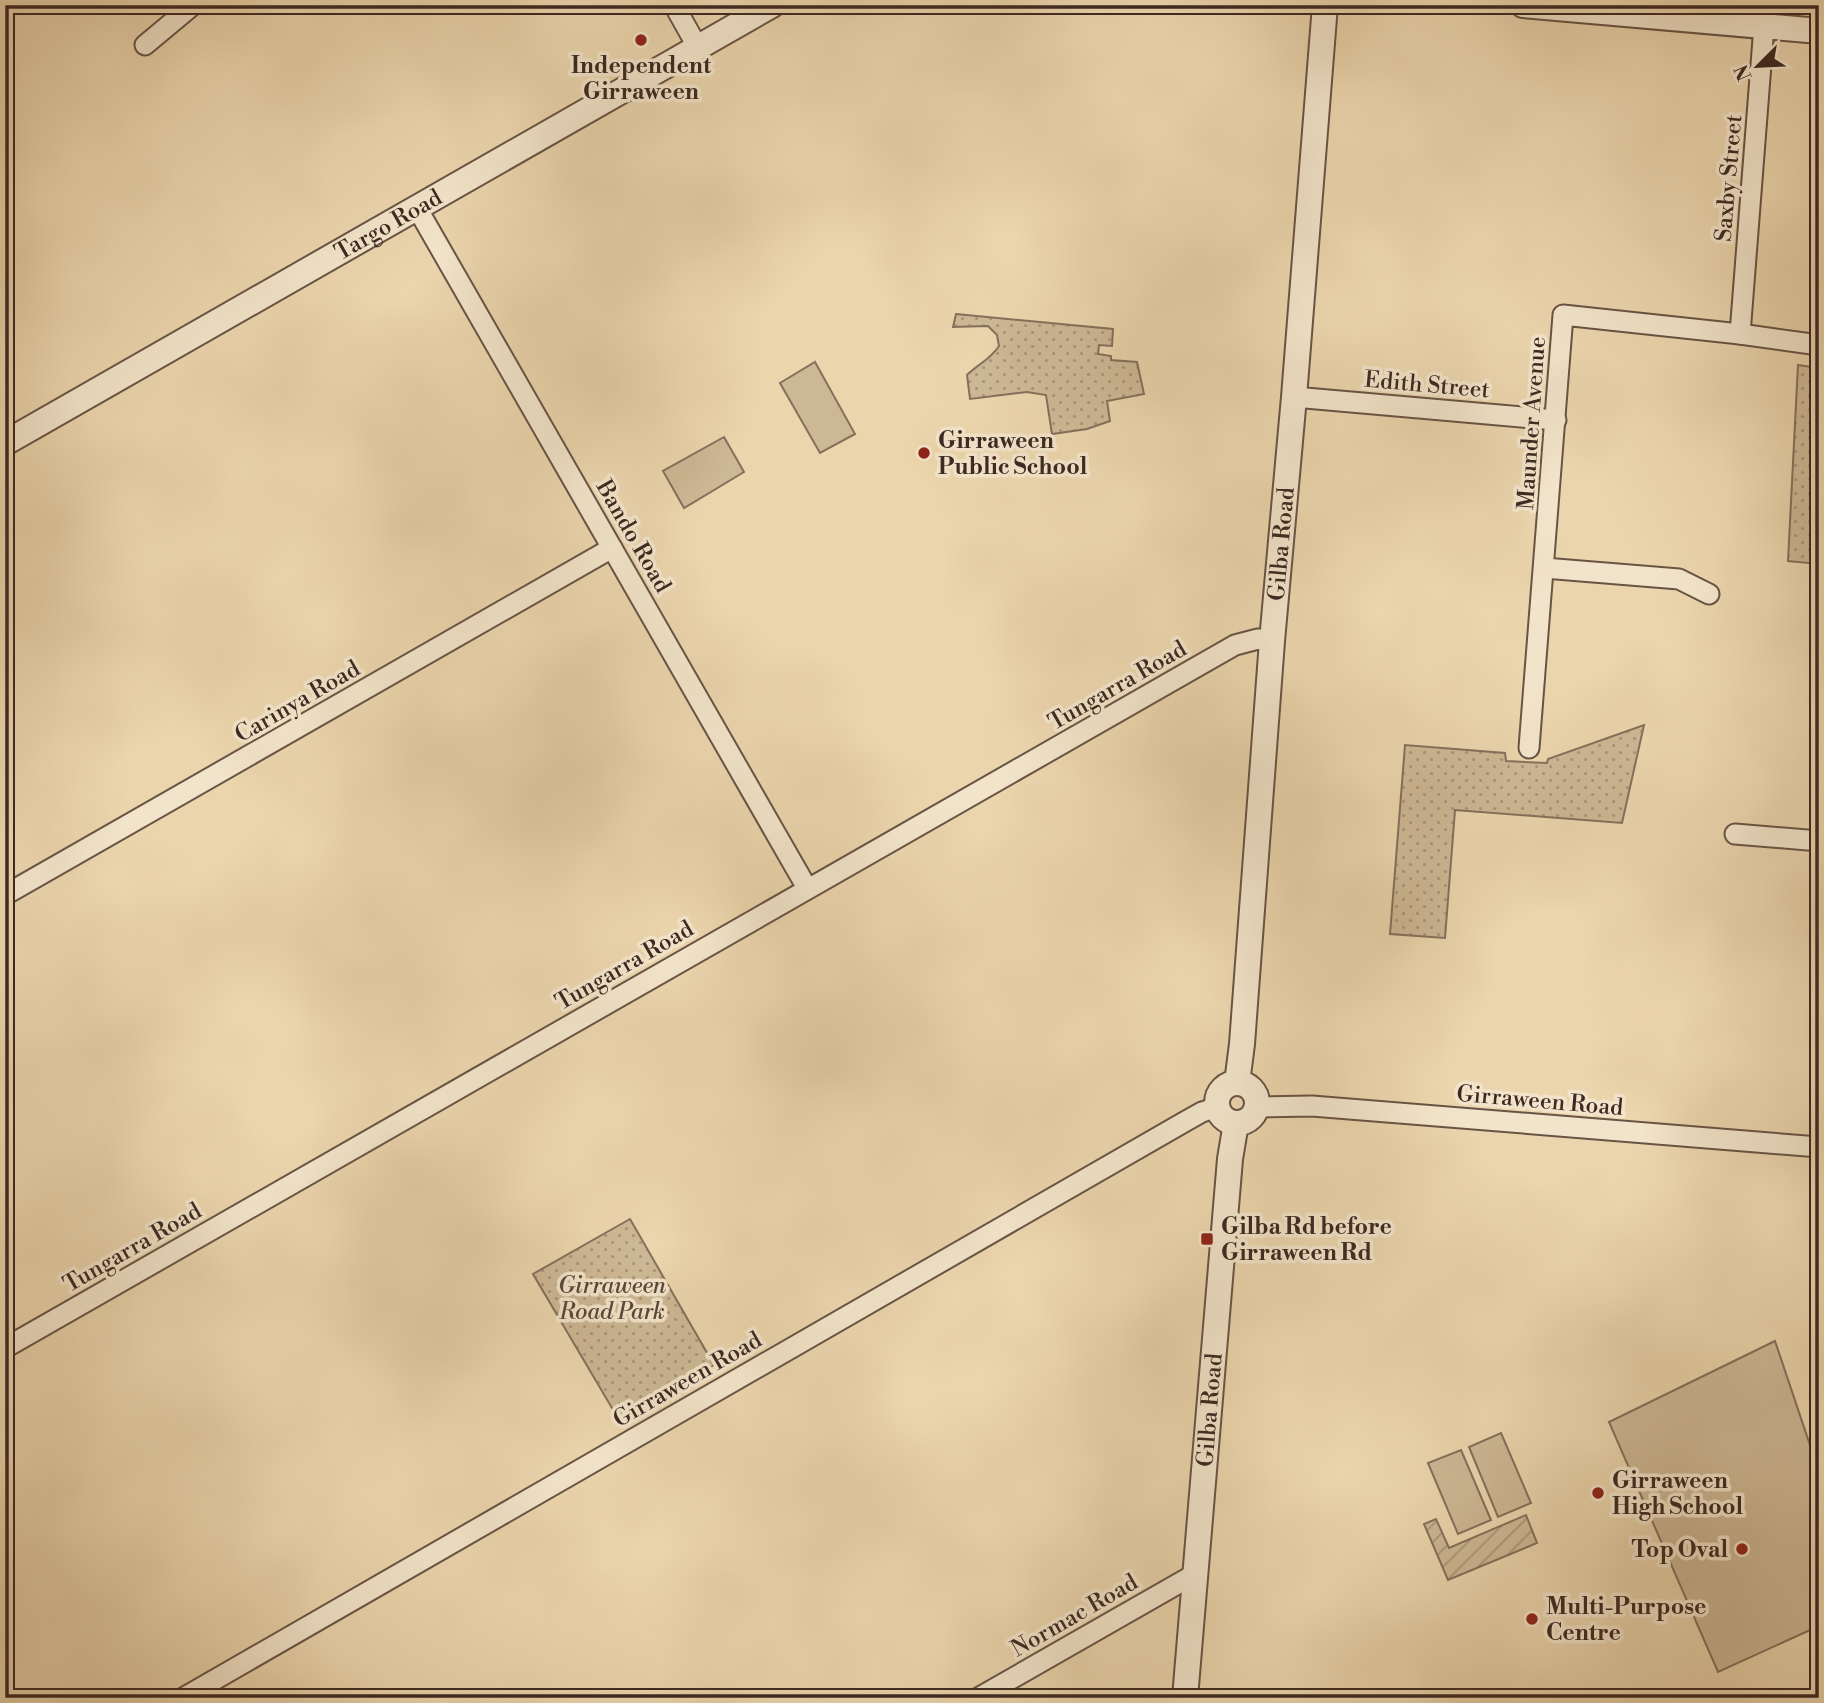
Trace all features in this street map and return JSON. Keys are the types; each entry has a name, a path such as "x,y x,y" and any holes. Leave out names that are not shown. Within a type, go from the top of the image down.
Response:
{"street":[{"path":"145,45 193,5"},
{"path":"674,5 698,48"},
{"name":"Targo Road","path":"5,443 772,5"},
{"name":"Gilba Road","path":"1237,1083 1325,5"},
{"path":"1523,5 1708,13 1764,26 1819,31"},
{"name":"Saxby Street","path":"1740,334 1764,26"},
{"name":"Bando Road","path":"417,208 807,888"},
{"name":"Maunder Avenue","path":"1529,748 1563,315 1819,345"},
{"name":"Edith Street","path":"1294,397 1556,420"},
{"name":"Carinya Road","path":"5,895 612,548"},
{"path":"1544,568 1679,579 1709,594"},
{"name":"Tungarra Road","path":"5,1348 1235,645 1258,639 1272,640"},
{"path":"1735,834 1819,841"},
{"path":"1237,1083 1248,1086 1256,1095 1257,1107 1251,1117 1227,1115 1219,1096 1231,1084 1237,1083"},
{"name":"Girraween Road","path":"1257,1107 1312,1105 1819,1147"},
{"name":"Girraween Road","path":"183,1698 1202,1112 1227,1115"},
{"name":"Gilba Road","path":"1185,1698 1230,1159 1227,1115"},
{"name":"Normac Road","path":"978,1698 1195,1574"}],"green space":[{"path":"956,314 1113,329 1112,346 1099,345 1098,354 1111,356 1111,360 1137,362 1144,394 1107,401 1110,421 1087,429 1052,434 1046,395 1027,392 970,399 967,375 999,346 997,335 988,326 953,327"},
{"path":"815,362 855,434 820,453 780,383"},
{"path":"1798,365 1819,368 1819,564 1788,561"},
{"path":"724,437 744,472 684,508 663,471"},
{"path":"1644,725 1622,823 1455,810 1445,938 1390,934 1405,745 1505,753 1506,761 1547,763 1548,759"},
{"name":"Girraween Road Park","path":"630,1219 714,1365 619,1420 533,1274"},
{"name":"Top Oval","path":"1775,1341 1819,1472 1819,1626 1718,1672 1609,1422"},
{"path":"1501,1433 1531,1503 1498,1517 1469,1447"},
{"path":"1461,1450 1491,1520 1458,1534 1428,1463"},
{"path":"1526,1515 1537,1543 1448,1580 1424,1524 1436,1519 1449,1548"}],"place":[{"name":"Independent Girraween","path":"641,40"},
{"name":"Girraween Public School","path":"924,453"},
{"name":"Gilba Rd before Girraween Rd","path":"1207,1239"},
{"name":"Girraween High School","path":"1598,1493"},
{"name":"Top Oval","path":"1742,1549"},
{"name":"Multi-Purpose Centre","path":"1532,1619"}]}
